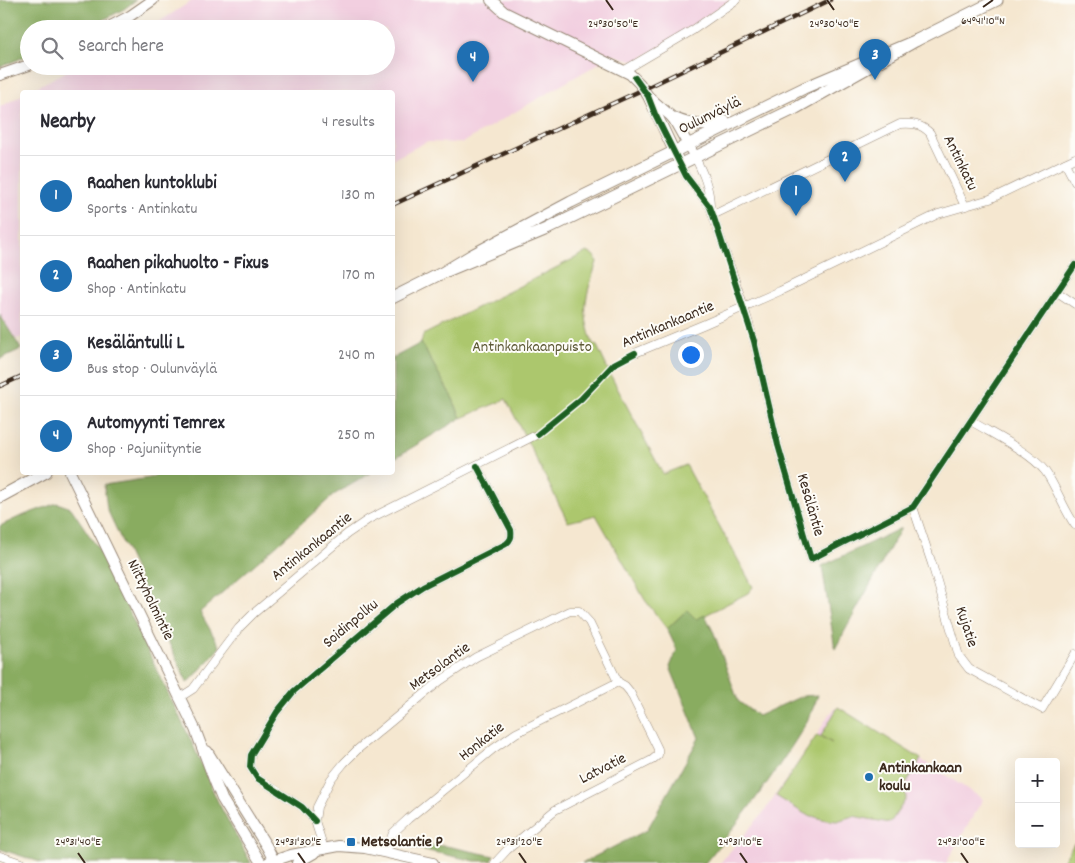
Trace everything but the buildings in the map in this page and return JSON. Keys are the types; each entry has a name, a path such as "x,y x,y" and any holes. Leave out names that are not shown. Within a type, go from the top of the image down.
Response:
{"main road":[{"name":"Oulunväylä","path":"442,274 553,211 688,144 828,76 917,40 996,0"},
{"name":"Oulunväylä","path":"395,297 442,274 547,229 695,157 822,94 902,46"},
{"path":"673,118 689,124 709,125 726,120 757,106 772,103"},
{"path":"0,497 40,475"}],"street":[{"path":"123,20 153,0"},
{"path":"491,0 504,12 625,70 636,79 648,96 680,164"},
{"path":"625,70 694,30 736,0"},
{"path":"0,76 20,68"},
{"path":"648,96 673,118 695,157"},
{"name":"Antinkatu","path":"713,215 900,124 910,123 923,126 930,133 966,206"},
{"name":"Kesäläntie","path":"695,157 707,183 710,194 710,207"},
{"name":"Antinkankaantie","path":"635,353 744,307 922,221 945,211 1004,193 1075,158"},
{"path":"1065,163 1075,182"},
{"name":"Kesäläntie","path":"680,164 710,207 744,307 754,341 778,445 811,559 913,507 1075,265"},
{"path":"1057,292 1075,304"},
{"path":"971,421 1033,460 1044,470 1075,525"},
{"name":"Antinkankaantie","path":"180,698 193,689 234,635 254,613 347,534 370,519 538,434"},
{"name":"Soidinpolku","path":"315,821 302,807 256,778 250,767 251,755 277,712 294,691 397,603 423,586 510,541 512,537 511,530 477,466"},
{"name":"Niittyholmintie","path":"71,475 201,742 267,847 272,862"},
{"name":"Kujatie","path":"913,507 960,656 969,669 1042,709 1074,656"},
{"name":"Metsolantie","path":"315,821 315,812 321,797 331,779 344,763 358,749 440,681 476,657 570,611 579,611 584,614 618,682"},
{"name":"Honkatie","path":"386,852 393,834 408,819 493,749 516,733 618,682"},
{"name":"Latvatie","path":"495,863 507,850 554,810 652,760 658,755 658,749 630,692 618,682"},
{"name":"Niittyholmintie","path":"201,742 222,799 260,863"},
{"path":"315,821 320,850"},
{"path":"272,862 291,855 353,846 433,863"},
{"path":"297,863 320,850"},
{"path":"0,856 20,863"}],"shaded area":[{"path":"193,0 730,0 659,48 636,61 613,55 462,143 426,142 395,158 395,90 31,90 60,75 395,75 395,20 162,20"},
{"path":"20,96 20,338 16,339 0,315 0,107"},
{"name":"Antinkankaan koulu","path":"838,707 983,799 946,863 720,863 763,813 817,735 829,714"}],"green space":[{"path":"0,0 136,0 103,20 20,20 20,59 0,67"},
{"name":"Antinkankaanpuisto","path":"587,252 595,256 597,262 586,303 587,321 593,344 597,346 663,474 686,465 753,587 748,593 696,620 686,611 667,629 645,600 596,515 568,522 506,399 461,418 453,399 421,343 423,335"},
{"path":"0,315 20,349 0,359"},
{"path":"421,343 453,399 461,418 395,458 395,357"},
{"path":"157,475 368,475 335,494 200,612 220,647 194,677 187,682 107,509 104,485 150,478"},
{"path":"57,503 71,508 101,553 193,745 218,802 251,863 43,863 0,849 0,526"},
{"path":"901,528 835,649 822,566"},
{"path":"687,610 696,619 705,615 714,633 738,701 758,716 802,696 818,695 815,704 800,733 777,769 705,863 582,863 647,830 699,738 670,667 677,650 667,629"},
{"path":"838,707 921,759 905,785 906,799 890,823 853,816 837,821 826,820 805,814 776,796 817,735 832,743 821,736"},
{"path":"1075,842 1075,863 1068,863 1064,860"},
{"path":"396,844 446,846 494,856 491,861 475,861"}],"railway":[{"path":"395,204 644,89 830,0"},
{"path":"0,386 20,377"}],"cycle path":[{"path":"635,78 648,96 686,176 710,207 713,215 754,341 778,445 811,559 913,507 1075,265"},
{"path":"538,434 581,399 614,364 635,353"},
{"path":"315,821 302,807 257,778 250,767 251,755 277,712 294,691 397,603 423,586 509,541 511,530 477,466"}],"place":[{"name":"Kesäläntulli L","path":"875,80"},
{"name":"Automyynti Temrex","path":"473,82"},
{"name":"Raahen pikahuolto - Fixus","path":"845,182"},
{"name":"Raahen kuntoklubi","path":"796,216"},
{"name":"Antinkankaan koulu","path":"869,777"},
{"name":"Metsolantie P","path":"351,842"}]}
